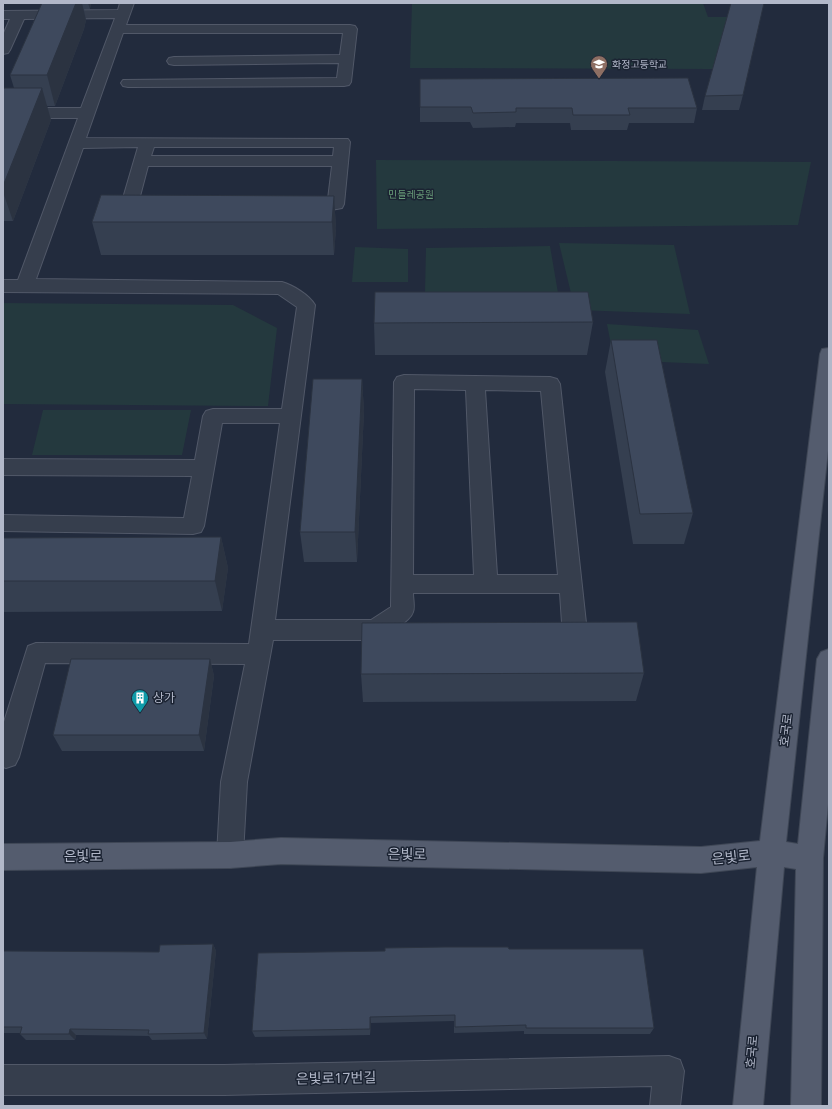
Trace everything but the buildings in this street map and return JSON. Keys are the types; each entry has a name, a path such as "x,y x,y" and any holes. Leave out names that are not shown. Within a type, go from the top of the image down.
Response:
{"main road":[{"name":"호국로","path":"748,1106 759,976 772,853 829,354"},
{"path":"806,1106 810,858 829,660"},
{"name":"은빛로","path":"3,857 230,855 281,851 701,860 772,853 810,858"}],"street":[{"path":"3,15 125,9 25,286"},
{"path":"3,50 6,36 19,15"},
{"path":"117,29 177,46 346,59"},
{"path":"128,83 344,82 350,29 177,46"},
{"path":"168,83 177,46"},
{"path":"3,113 87,113"},
{"path":"76,143 342,142 336,204 288,204"},
{"path":"147,143 129,204 161,204"},
{"path":"142,161 340,161"},
{"path":"3,286 282,288 306,305 259,654 234,782 230,855"},
{"path":"262,630 375,630 402,611 404,382 550,384 574,623"},
{"path":"475,383 486,584"},
{"path":"3,523 193,526 202,468 213,416 291,416"},
{"path":"3,467 202,468"},
{"path":"402,584 570,584"},
{"path":"6,757 36,653 259,654"},
{"name":"은빛로17번길","path":"3,1080 224,1080 669,1071 665,1106"}],"green space":[{"path":"412,3 703,3 708,17 728,17 713,69 410,68"},
{"name":"민들레공원","path":"376,160 811,162 798,225 377,229"},
{"path":"559,243 674,245 690,314 575,310"},
{"path":"550,246 558,293 425,293 426,248"},
{"path":"355,247 408,249 408,282 352,282"},
{"path":"3,303 233,305 277,328 268,406 3,404"},
{"path":"607,324 698,330 709,364 614,360"},
{"path":"43,410 191,410 182,455 32,455"}],"place":[{"name":"화정고등학교","path":"599,79"},
{"name":"상가","path":"140,713"}]}
